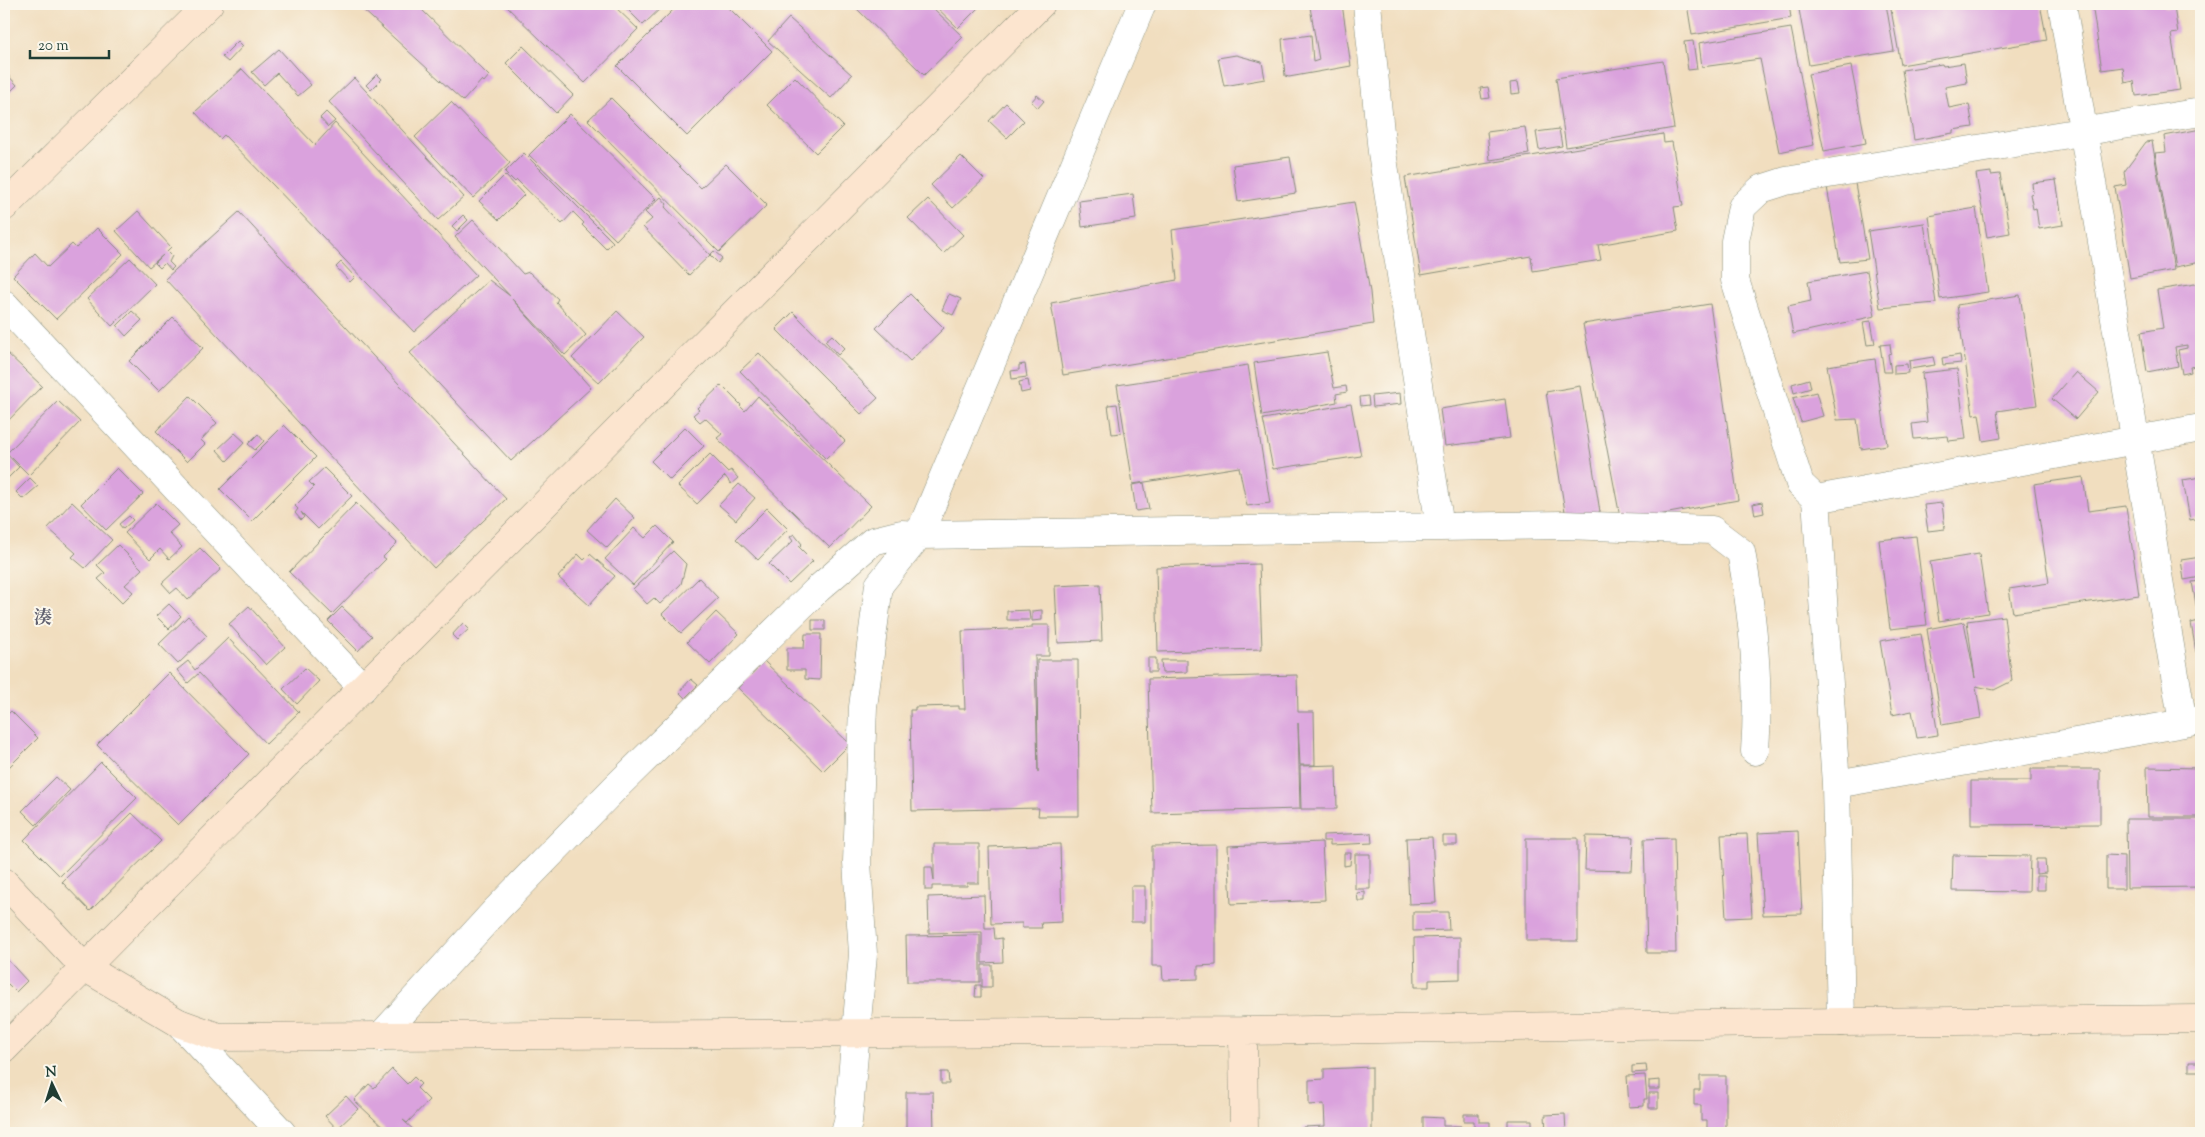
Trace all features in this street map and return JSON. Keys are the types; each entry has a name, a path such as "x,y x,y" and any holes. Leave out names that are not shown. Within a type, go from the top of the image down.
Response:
{"street":[{"path":"4,207 209,4"},
{"path":"4,1049 1041,4"},
{"path":"845,1133 848,1122 857,1034 863,954 857,862 863,707 879,585 919,535 1142,4"},
{"path":"1367,4 1382,152 1440,527"},
{"path":"1836,784 2192,721 2136,440 2062,4"},
{"path":"1841,1022 1836,784 1816,499 1800,484 1735,280 1735,242 1742,207 1762,189 1786,181 2084,133 2201,112"},
{"path":"4,304 363,688"},
{"path":"1816,499 2201,428"},
{"path":"380,1037 497,909 615,788 824,583 873,541 902,534 1563,525 1712,530 1741,552 1751,614 1757,730 1755,751"},
{"path":"4,882 84,967 179,1023 218,1036 380,1037 1243,1031 1841,1022 2201,1019"},
{"path":"179,1023 273,1130"},
{"path":"1243,1031 1244,1133"}],"building":[{"path":"365,4 416,4 489,76 484,82 482,80 463,101 361,8"},
{"path":"504,4 612,4 638,29 585,83"},
{"path":"622,4 665,4 643,25"},
{"path":"679,4 725,4 772,51 687,136 617,66"},
{"path":"852,4 929,4 963,37 924,75"},
{"path":"933,4 982,4 958,28"},
{"path":"1315,4 1342,4 1351,66 1289,77 1285,76 1282,39 1311,35 1313,62 1319,60 1310,7 1315,6"},
{"path":"1687,4 1789,4 1791,18 1692,35"},
{"path":"1798,4 1886,4 1894,51 1809,65"},
{"path":"1890,4 2040,4 2047,40 1901,65"},
{"path":"2092,4 2164,4 2165,8 2174,7 2178,33 2171,34 2180,90 2136,96 2134,81 2125,83 2123,67 2102,70"},
{"path":"789,18 852,75 831,98 768,41"},
{"path":"1791,28 1814,145 1779,152 1760,59 1702,67 1699,43"},
{"path":"238,41 243,46 228,62 222,57"},
{"path":"1693,41 1697,69 1688,70 1684,42"},
{"path":"523,46 573,95 556,113 506,63"},
{"path":"279,49 311,85 298,96 277,73 264,85 252,72"},
{"path":"1236,55 1262,62 1265,79 1224,86 1218,58"},
{"path":"1663,61 1674,128 1566,147 1556,78"},
{"path":"1964,63 1967,83 1945,87 1949,108 1969,104 1973,127 1953,130 1953,133 1914,140 1902,70"},
{"path":"1851,66 1866,143 1824,151 1808,74"},
{"path":"242,69 315,145 335,123 476,275 414,332 224,135 220,139 195,112"},
{"path":"4,71 17,85 4,98"},
{"path":"377,74 382,79 371,90 366,85"},
{"path":"795,77 843,126 816,153 767,105"},
{"path":"354,78 464,197 438,220 329,102"},
{"path":"1518,82 1520,93 1511,94 1510,83"},
{"path":"1488,87 1490,98 1482,99 1480,88"},
{"path":"1037,95 1044,101 1038,108 1031,102"},
{"path":"611,98 701,188 726,164 767,205 719,252 588,120"},
{"path":"451,102 510,163 473,198 415,137"},
{"path":"1006,103 1024,121 1007,138 989,121"},
{"path":"326,112 335,121 328,127 320,118"},
{"path":"570,114 656,199 616,240 529,155"},
{"path":"1525,127 1529,154 1490,160 1487,132"},
{"path":"1559,129 1562,146 1539,150 1536,132"},
{"path":"2201,129 2201,262 2175,267 2155,153 2166,152 2164,136"},
{"path":"1663,134 1664,143 1672,142 1683,206 1674,207 1678,231 1598,245 1601,260 1533,271 1531,256 1421,275 1405,177"},
{"path":"2152,141 2174,270 2130,278 2115,187 2126,185 2124,172 2146,142"},
{"path":"524,153 613,242 606,249 582,225 584,223 573,212 562,224 517,180 515,182 505,172"},
{"path":"961,156 984,179 953,208 931,185"},
{"path":"1290,157 1296,193 1238,202 1233,165"},
{"path":"1991,172 1991,175 2000,174 2010,233 1987,237 1976,174"},
{"path":"505,175 524,195 499,220 479,201"},
{"path":"2056,180 2063,225 2039,229 2036,208 2033,209 2030,194 2033,193 2032,183"},
{"path":"1855,183 1868,259 1840,262 1827,187"},
{"path":"1133,194 1136,219 1082,227 1079,201"},
{"path":"661,197 667,204 665,207 710,255 689,275 643,227 652,219 645,212"},
{"path":"928,199 963,235 943,254 908,218"},
{"path":"1354,202 1370,292 1373,324 1063,375 1051,303 1177,280 1172,230"},
{"path":"1976,208 1988,292 1940,299 1929,216"},
{"path":"138,211 171,247 167,251 172,256 169,262 174,267 171,270 165,263 160,268 155,263 163,255 149,267 116,231"},
{"path":"239,212 506,499 434,568 165,279"},
{"path":"463,215 468,220 457,231 452,226"},
{"path":"473,220 523,274 529,272 558,299 556,302 586,335 565,355 512,299 591,388 511,461 410,353 489,280 510,296 455,237"},
{"path":"1924,223 1936,303 1880,308 1868,231"},
{"path":"97,228 123,254 56,319 13,276 35,253 48,267 72,244 76,248"},
{"path":"714,251 722,258 718,263 710,255"},
{"path":"130,258 155,284 112,326 87,299"},
{"path":"341,262 355,277 350,282 336,267"},
{"path":"1867,271 1875,316 1793,334 1788,306 1811,301 1808,281"},
{"path":"2201,283 2201,365 2190,367 2191,372 2182,374 2178,350 2187,348 2187,345 2175,347 2178,366 2147,372 2141,332 2163,328 2157,290"},
{"path":"910,294 944,328 910,361 876,328"},
{"path":"949,294 961,299 953,315 942,310"},
{"path":"2020,295 2037,405 1997,411 2001,438 1983,441 1979,414 1973,415 1957,305"},
{"path":"1710,304 1738,500 1621,522 1583,324"},
{"path":"132,311 142,320 126,336 117,326"},
{"path":"617,311 644,337 599,383 572,358"},
{"path":"793,312 878,398 861,414 776,329"},
{"path":"173,317 203,348 159,391 129,361"},
{"path":"1871,321 1875,344 1867,345 1863,322"},
{"path":"832,335 845,348 838,355 825,341"},
{"path":"1890,344 1891,353 1888,354 1891,372 1884,372 1880,345"},
{"path":"6,352 42,386 4,425 4,354"},
{"path":"1327,352 1334,388 1346,386 1347,392 1336,394 1337,402 1262,416 1254,363"},
{"path":"759,353 845,441 826,459 740,371"},
{"path":"1960,355 1961,363 1943,365 1942,358"},
{"path":"1933,357 1935,365 1910,369 1909,361"},
{"path":"1875,359 1887,445 1861,449 1857,419 1837,420 1827,366"},
{"path":"1025,364 1027,377 1012,379 1011,371 1019,370 1019,365"},
{"path":"1907,364 1908,373 1894,374 1894,365"},
{"path":"1248,365 1270,503 1247,506 1239,467 1133,484 1117,385"},
{"path":"1957,369 1966,439 1949,441 1948,436 1914,439 1912,424 1927,422 1922,373"},
{"path":"2076,372 2099,392 2076,419 2052,399"},
{"path":"1809,379 1811,388 1794,393 1792,384"},
{"path":"1028,380 1030,391 1021,393 1019,382"},
{"path":"721,385 745,411 758,396 871,506 830,548 717,438 722,434 705,418 700,422 693,415 699,410 697,408"},
{"path":"1580,386 1600,512 1566,518 1546,392"},
{"path":"1816,392 1823,416 1801,422 1793,398"},
{"path":"1400,393 1401,404 1373,407 1372,396"},
{"path":"190,396 217,423 201,440 205,444 187,462 156,431"},
{"path":"1368,396 1369,405 1361,406 1360,397"},
{"path":"1505,399 1510,438 1445,446 1440,409"},
{"path":"58,401 80,422 29,475 7,453"},
{"path":"1117,404 1121,433 1112,434 1108,405"},
{"path":"1351,404 1361,456 1273,469 1263,419"},
{"path":"284,425 316,457 252,521 220,489"},
{"path":"685,427 704,446 670,480 651,461"},
{"path":"235,433 245,442 227,461 217,450"},
{"path":"258,434 264,441 255,450 248,444"},
{"path":"4,451 19,467 4,482"},
{"path":"710,454 728,472 731,470 738,478 731,484 725,476 697,504 678,486"},
{"path":"117,468 143,494 106,530 81,504"},
{"path":"324,468 352,496 318,529 301,512 304,517 301,520 295,513 298,509 295,506 314,487 309,482"},
{"path":"2083,477 2088,511 2126,506 2139,595 2013,613 2009,589 2049,583 2034,484"},
{"path":"2201,477 2201,518 2190,520 2183,480"},
{"path":"30,478 38,486 23,499 16,492"},
{"path":"1144,483 1149,509 1136,511 1132,485"},
{"path":"739,484 755,498 736,520 719,505"},
{"path":"615,499 635,518 607,548 587,530"},
{"path":"72,502 112,540 85,568 72,557 76,553 48,528"},
{"path":"1762,502 1764,513 1755,515 1753,504"},
{"path":"156,503 178,525 169,533 182,547 169,559 160,549 150,559 125,533"},
{"path":"356,503 397,543 383,557 386,559 332,614 289,572"},
{"path":"1942,503 1945,529 1928,531 1924,505"},
{"path":"767,508 788,529 758,560 736,539"},
{"path":"129,516 133,520 123,529 119,524"},
{"path":"657,526 673,542 633,585 605,559 634,528 645,538"},
{"path":"794,534 802,544 799,547 813,561 789,584 769,564 793,541 790,537"},
{"path":"1916,536 1927,625 1890,629 1879,540"},
{"path":"118,545 142,569 125,585 133,592 122,603 98,579 105,573 97,565"},
{"path":"200,548 221,569 188,600 177,588 171,593 162,583"},
{"path":"673,551 686,564 681,584 660,604 654,598 647,604 633,589"},
{"path":"578,554 584,560 590,554 615,576 589,605 558,577"},
{"path":"1979,554 1988,613 1939,621 1930,562"},
{"path":"2201,557 2201,577 2184,580 2181,560"},
{"path":"1259,564 1262,649 1158,652 1156,567"},
{"path":"699,578 718,598 681,633 662,614"},
{"path":"2201,581 2201,651 2196,652 2191,623 2199,621 2192,582"},
{"path":"1100,584 1102,641 1058,643 1055,586"},
{"path":"169,604 181,616 169,629 156,616"},
{"path":"249,606 285,647 266,665 229,624"},
{"path":"342,607 372,636 358,651 328,621"},
{"path":"1029,610 1030,620 1007,620 1007,611"},
{"path":"1042,610 1042,620 1032,621 1032,611"},
{"path":"716,612 739,634 710,664 687,642"},
{"path":"188,616 207,636 178,664 159,644"},
{"path":"2004,616 2012,681 1994,690 1976,686 1981,718 1942,725 1927,629 1964,622 1975,678 1967,621"},
{"path":"812,620 825,620 825,630 812,630"},
{"path":"463,623 469,629 457,640 452,635"},
{"path":"1032,625 1049,625 1049,656 1035,656 1038,772 1037,660 1078,660 1079,816 1038,816 1039,808 912,811 910,710 915,710 915,707 959,706 959,709 965,709 962,631 1032,628"},
{"path":"805,634 821,634 820,680 805,679 805,670 787,670 787,648 804,648"},
{"path":"1921,634 1938,735 1917,738 1912,711 1892,715 1880,641"},
{"path":"228,638 299,712 266,744 199,673 188,683 177,670 188,661 195,670"},
{"path":"1148,658 1156,658 1156,672 1148,672"},
{"path":"1161,660 1187,660 1187,672 1162,673"},
{"path":"764,661 850,744 823,771 738,688"},
{"path":"305,668 319,681 297,704 283,689"},
{"path":"169,673 249,754 178,825 97,745"},
{"path":"1297,675 1298,712 1314,712 1315,765 1300,765 1298,723 1300,809 1152,813 1148,679"},
{"path":"691,679 698,685 685,698 679,692"},
{"path":"11,711 38,738 4,772 4,718"},
{"path":"101,762 137,798 60,876 24,840"},
{"path":"1336,765 1337,809 1301,809 1300,766"},
{"path":"2147,767 2200,768 2200,817 2148,817"},
{"path":"2031,769 2100,769 2100,824 1971,825 1971,781 2031,781"},
{"path":"56,777 70,790 36,825 22,811"},
{"path":"132,813 161,841 90,911 62,882"},
{"path":"2126,819 2201,819 2201,887 2127,888"},
{"path":"1798,831 1802,914 1763,915 1758,833"},
{"path":"1371,833 1372,843 1330,845 1330,841 1323,841 1323,835"},
{"path":"1747,834 1752,917 1726,918 1721,835"},
{"path":"1443,836 1457,836 1457,845 1443,845"},
{"path":"1586,836 1634,837 1632,871 1585,870"},
{"path":"1432,837 1436,903 1409,904 1406,838"},
{"path":"1526,838 1578,838 1578,941 1526,941"},
{"path":"1674,838 1676,953 1647,953 1644,839"},
{"path":"1322,842 1325,900 1231,904 1228,846"},
{"path":"934,844 979,844 979,883 967,883 967,886 932,886 932,890 925,890 925,867 932,867 934,881"},
{"path":"1060,844 1062,922 1041,923 1042,928 1022,928 1022,923 991,924 989,847"},
{"path":"1216,845 1216,965 1198,966 1198,979 1163,980 1162,966 1152,966 1152,846"},
{"path":"1344,853 1351,853 1350,865 1344,866"},
{"path":"1355,854 1370,854 1370,889 1355,889"},
{"path":"1953,855 2030,856 2029,892 1952,891"},
{"path":"2106,855 2124,856 2124,889 2106,889"},
{"path":"2036,859 2045,859 2046,873 2036,874"},
{"path":"2036,876 2045,876 2045,890 2036,890"},
{"path":"1131,886 1145,886 1145,922 1131,922"},
{"path":"1365,892 1365,901 1358,901 1357,893"},
{"path":"984,895 985,928 994,928 995,939 1002,938 1003,962 982,963 982,932 929,933 928,897"},
{"path":"1413,912 1448,912 1449,930 1413,931"},
{"path":"980,935 980,982 907,982 906,936"},
{"path":"1460,937 1460,979 1429,980 1429,987 1415,987 1414,938"},
{"path":"4,956 27,981 16,992 8,984 4,988"},
{"path":"982,965 992,965 992,987 982,987"},
{"path":"976,985 981,985 981,997 975,997"},
{"path":"2189,1062 2199,1062 2199,1071 2189,1071"},
{"path":"1646,1065 1647,1072 1632,1073 1632,1066"},
{"path":"1372,1067 1372,1133 1303,1133 1303,1127 1325,1126 1324,1104 1309,1105 1309,1080 1324,1079 1324,1069"},
{"path":"392,1069 407,1084 414,1077 421,1084 417,1088 429,1100 407,1123 403,1120 417,1133 389,1133 354,1100 369,1084 374,1088"},
{"path":"941,1072 948,1072 949,1084 941,1084"},
{"path":"1645,1075 1647,1099 1644,1099 1644,1106 1629,1107 1627,1076"},
{"path":"1700,1076 1726,1076 1726,1133 1707,1133 1707,1121 1701,1121 1701,1105 1694,1105 1694,1090 1700,1090"},
{"path":"1660,1080 1660,1089 1649,1089 1649,1081"},
{"path":"906,1092 933,1092 934,1133 908,1133 908,1130 906,1130"},
{"path":"1649,1093 1658,1093 1658,1108 1649,1108"},
{"path":"346,1096 358,1109 337,1129 325,1116"},
{"path":"1464,1114 1479,1114 1479,1122 1490,1122 1490,1133 1474,1133 1474,1121 1464,1121"},
{"path":"1565,1114 1566,1133 1546,1133 1545,1115"},
{"path":"1423,1117 1443,1118 1443,1126 1461,1126 1461,1133 1423,1133"},
{"path":"1508,1120 1532,1120 1532,1131 1498,1133 1498,1128 1508,1128"}],"district":[{"name":"湊","path":"43,619"}]}
